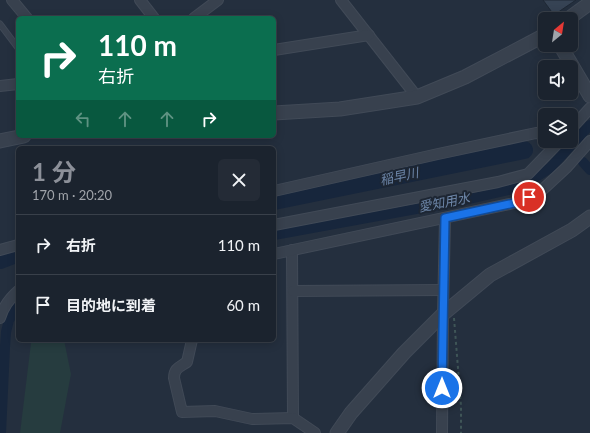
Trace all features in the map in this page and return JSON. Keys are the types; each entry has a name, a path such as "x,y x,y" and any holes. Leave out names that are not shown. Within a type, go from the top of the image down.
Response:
{"street":[{"path":"12,0 25,16"},
{"path":"140,0 152,16"},
{"path":"197,16 218,0"},
{"path":"341,0 417,97"},
{"path":"577,12 590,2"},
{"path":"276,50 369,35"},
{"path":"276,113 340,108 417,97 465,77 538,40"},
{"path":"564,52 590,96"},
{"path":"0,86 16,84"},
{"path":"578,121 590,108"},
{"path":"276,191 538,133"},
{"path":"0,141 16,138"},
{"path":"276,254 519,202 540,192 567,167 590,141"},
{"path":"276,225 498,182 528,174 553,148"},
{"path":"337,433 351,413 404,353 443,314 490,275 572,230 590,217"},
{"path":"442,433 445,218"},
{"path":"0,250 16,246"},
{"path":"292,250 293,418"},
{"path":"292,291 444,290"},
{"path":"0,318 2,311 9,300 16,293"},
{"path":"192,342 187,362 177,368 174,372 182,412 215,411 252,419 293,418 315,433"}],"lane":[{"path":"0,24 16,45"}],"path":[{"path":"454,305 461,433"}],"green space":[{"path":"64,342 71,374 60,433 20,433 31,343"}],"building":[{"path":"543,0 576,0 558,12 552,12"}],"waterway":[{"name":"愛知用水","path":"276,235 465,200 521,187 550,168 590,125"},
{"name":"稲早川","path":"276,201 524,150"},
{"path":"583,162 590,170"},
{"name":"稲早川","path":"0,260 16,254"},
{"name":"愛知用水","path":"1,433 6,332 9,320 16,309"}],"route":[{"path":"442,388 445,218 519,202 529,197"}]}
